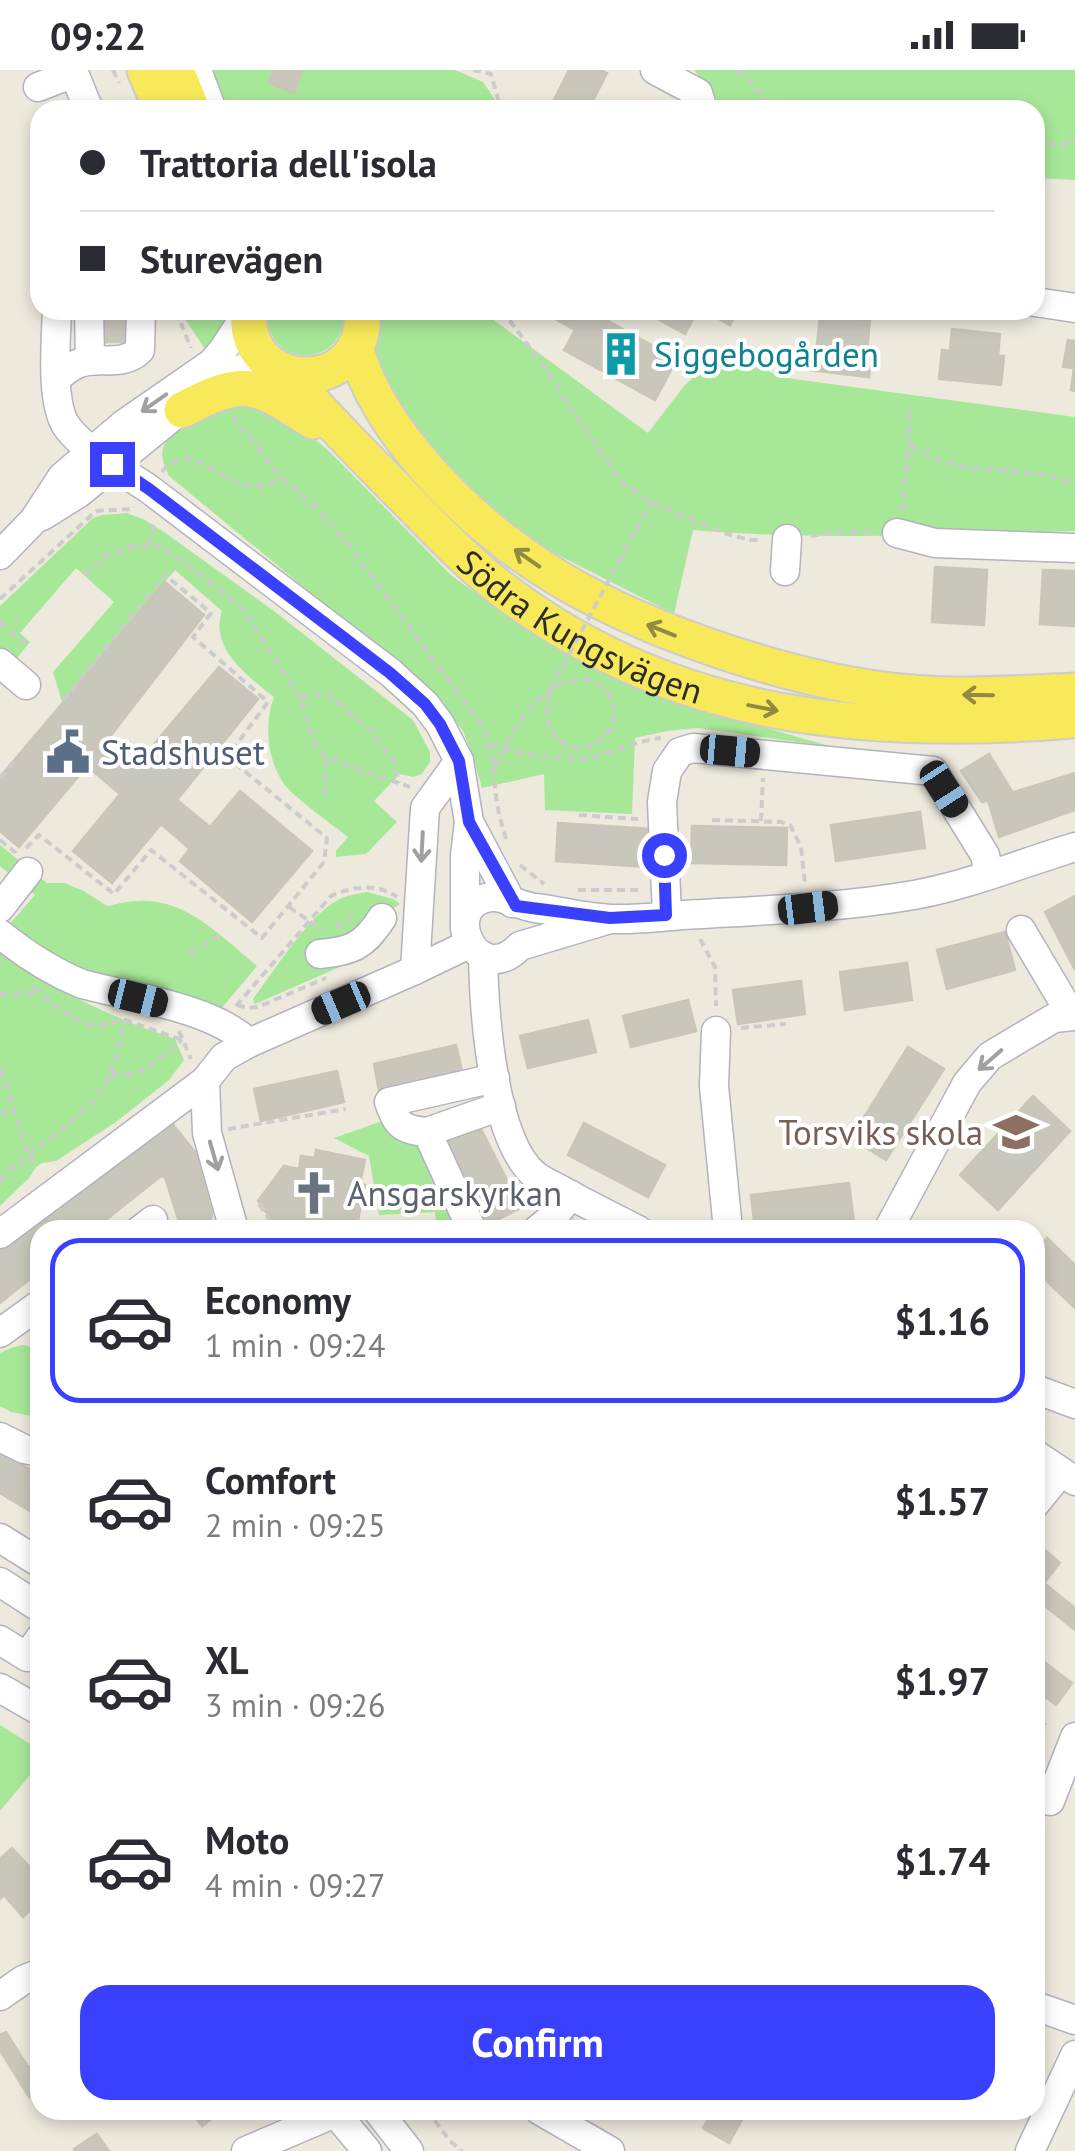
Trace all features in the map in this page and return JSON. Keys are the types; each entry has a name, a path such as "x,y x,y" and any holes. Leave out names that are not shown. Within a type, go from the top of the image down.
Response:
{"main road":[{"path":"145,70 158,100"},
{"path":"176,70 188,100"},
{"name":"Södra Kungsvägen","path":"248,320 254,344 456,550 554,626 605,654 669,683 815,718 866,724 996,726 1075,720"},
{"path":"276,367 306,376 325,372 342,362 355,347 362,320"},
{"name":"Södra Kungsvägen","path":"355,347 362,374 387,416 451,496 527,558 611,608 661,631 771,668 880,690 985,696 1075,691"},
{"path":"182,410 230,388 259,390 356,448"}],"street":[{"path":"197,70 208,100"},
{"path":"656,70 698,93 700,100"},
{"path":"38,89 74,74 85,100"},
{"path":"1045,304 1075,308"},
{"path":"57,320 57,396 66,424 103,457 390,673 425,704 440,724 459,761 469,822 465,855 472,940 498,1092 512,1140 534,1175 619,1220"},
{"path":"89,320 90,360"},
{"path":"57,378 74,364 133,357 140,350 141,320"},
{"path":"0,555 34,520 79,493 124,424 212,363 242,320"},
{"path":"103,457 182,410 234,372 246,367 276,367"},
{"path":"897,534 935,544 1075,548"},
{"path":"785,571 788,539"},
{"path":"0,662 26,685"},
{"path":"666,903 662,802 667,770 680,752 693,748 933,771 987,865"},
{"path":"415,970 424,808 459,761"},
{"path":"469,822 524,918 526,927 520,946"},
{"path":"472,940 497,958 520,946 666,903 808,908 917,894 987,865 1075,847"},
{"path":"472,940 474,905 483,900 502,898 514,904 610,918"},
{"path":"325,944 350,950 382,918"},
{"path":"893,1220 967,1082 990,1056 1054,1018 1073,1016 1021,930"},
{"path":"0,934 37,963 65,977 204,1015 250,1043"},
{"path":"0,1234 205,1081 224,1058 472,940"},
{"path":"716,1031 714,1086 727,1220"},
{"path":"205,1081 207,1133 231,1220"},
{"path":"498,1092 427,1132 400,1125 389,1102 498,1092"},
{"path":"427,1132 467,1220"},
{"path":"549,1220 571,1195"},
{"path":"0,1333 30,1311"},
{"path":"1045,1393 1075,1404"},
{"path":"0,1437 30,1450"},
{"path":"1045,1461 1068,1476 1045,1496"},
{"path":"0,1538 30,1557"},
{"path":"0,1582 30,1602"},
{"path":"0,1640 26,1657 30,1652"},
{"path":"0,1688 30,1704"},
{"path":"1050,1801 1075,1737"},
{"path":"1045,2010 1075,2020"},
{"path":"1045,2119 1075,2055"},
{"path":"246,2151 314,2120"},
{"path":"342,2120 368,2151"},
{"path":"385,2120 410,2151"},
{"path":"556,2120 610,2151"},
{"path":"1030,2151 1045,2120"}],"path":[{"path":"472,70 491,74 497,70"},
{"path":"737,70 767,100"},
{"path":"491,74 498,100"},
{"path":"1045,145 1075,140"},
{"path":"180,320 193,351"},
{"path":"509,320 619,480 651,502 750,540 839,532 897,534 910,406"},
{"path":"234,416 281,478 332,524 480,723 490,744 498,809 512,849"},
{"path":"909,445 963,467 1042,474 1075,484"},
{"path":"167,466 191,458 226,478 254,487 281,478"},
{"path":"494,772 522,718 538,698 558,686 573,680 586,680 607,692 613,704 612,727 594,745 578,748 560,742 547,724 547,705 552,686 651,502"},
{"path":"0,600 96,511 133,510"},
{"path":"148,545 154,522"},
{"path":"84,576 118,550 148,545 182,560 240,606 300,697 312,734 326,758 414,788"},
{"path":"0,840 20,856 39,834 114,894 151,850 262,938 324,862 327,838 227,757 268,702 193,637 211,613 165,575 62,702"},
{"path":"0,622 28,645"},
{"path":"300,697 329,696 368,728 394,761 399,783"},
{"path":"325,794 326,758"},
{"path":"0,778 14,761"},
{"path":"762,822 763,778"},
{"path":"579,815 663,820"},
{"path":"712,820 790,825 801,847 806,884 798,885"},
{"path":"517,860 521,868 546,885"},
{"path":"578,890 666,903"},
{"path":"288,907 325,944"},
{"path":"190,953 220,936"},
{"path":"699,937 715,967 716,1031 786,1024"},
{"path":"238,1004 263,974"},
{"path":"0,994 39,992"},
{"path":"0,1180 86,1109 112,1075 125,1020"},
{"path":"112,1075 139,1074 182,1040"},
{"path":"0,1070 16,1110 20,1134 36,1168"},
{"path":"214,1131 346,1109"},
{"path":"0,1112 16,1110"},
{"path":"258,1204 270,1220"},
{"path":"434,2120 462,2151"}],"green space":[{"path":"211,70 455,70 483,82 495,100 224,100"},
{"path":"694,70 1075,70 1075,180 1045,178 1045,100 717,100"},
{"path":"186,320 226,320 207,352"},
{"path":"269,320 342,320 333,344 306,355 291,353 278,344"},
{"path":"375,320 494,320 648,433 684,386 726,346 779,377 1075,417 1075,531 836,536 693,530 674,614 501,526 422,444 372,358"},
{"path":"229,399 291,418 332,454 452,576 547,637 703,710 833,747 698,728 635,738 632,814 545,810 544,774 482,788 463,731 437,697 169,476 162,453 170,436 200,413"},
{"path":"127,513 164,532 274,611 413,720 430,752 430,762 422,774 400,774 374,801 397,822 366,854 336,857 336,851 348,837 302,802 282,781 269,740 274,697 243,671 226,650 219,625 222,611 175,570 62,702 53,672 114,602 76,568 20,633 30,642 13,663 0,652 0,606 93,518"},
{"path":"0,845 47,883 64,883 107,906 156,902 188,913 257,966 220,1010 79,971 7,927 35,895 0,866"},
{"path":"367,892 400,904 389,911 388,934 379,948 255,1004 253,999 313,920 340,899"},
{"path":"0,950 84,1002 175,1039 184,1060 169,1080 116,1122 56,1161 36,1167 0,1206"},
{"path":"388,1119 424,1143 459,1220 436,1220 435,1212 379,1215 369,1156 334,1138"},
{"path":"30,1346 30,1416 0,1406 0,1353 13,1347"},
{"path":"0,1725 30,1744 30,1775 0,1811"}],"building":[{"path":"274,70 302,70 294,93 269,83"},
{"path":"569,70 607,73 593,100 554,100"},
{"path":"84,320 132,320 131,342 84,342"},
{"name":"Siggebogården","path":"557,320 606,320 677,359 655,400 564,350 575,330"},
{"path":"660,320 693,320 685,334"},
{"path":"820,320 870,320 866,360 871,361 869,377 808,370 809,356 816,356"},
{"path":"952,329 1000,334 998,356 1004,356 1001,385 939,379 942,350 950,351"},
{"path":"1068,340 1075,341 1075,391 1071,390 1074,368 1063,367"},
{"path":"935,567 987,570 984,625 932,622"},
{"path":"1043,570 1075,571 1075,626 1040,624"},
{"name":"Stadshuset","path":"165,582 204,615 105,743 134,768 219,667 258,699 177,800 210,827 240,791 312,851 252,922 180,861 190,849 161,824 112,883 73,851 120,794 87,766 19,847 0,831 0,777"},
{"path":"989,754 1013,793 982,802 961,771"},
{"path":"1075,773 1075,810 999,837 988,800"},
{"path":"920,812 925,848 836,861 831,825"},
{"path":"558,823 651,829 648,867 556,861"},
{"path":"692,826 787,828 786,865 691,863"},
{"path":"1075,896 1075,970 1045,912"},
{"path":"1005,932 1015,970 947,989 937,950"},
{"path":"907,963 912,1000 845,1010 840,972"},
{"path":"801,981 805,1014 738,1024 733,990"},
{"path":"688,1000 696,1031 631,1047 623,1016"},
{"path":"588,1020 596,1052 528,1068 520,1036"},
{"path":"456,1045 464,1079 380,1096 374,1064"},
{"path":"908,1047 944,1069 886,1160 851,1138"},
{"path":"337,1071 344,1102 261,1121 254,1089"},
{"path":"1033,1096 1070,1131 998,1210 960,1175"},
{"path":"170,1121 195,1152 212,1214 210,1220 178,1220 165,1177 161,1176 106,1220 41,1220"},
{"path":"478,1123 521,1208 496,1220 484,1220 444,1140"},
{"path":"584,1123 665,1165 648,1197 568,1155"},
{"name":"Ansgarskyrkan","path":"316,1150 365,1160 358,1220 272,1220 258,1201 284,1166 299,1169 301,1156 315,1158"},
{"path":"849,1183 854,1220 754,1220 751,1195"},
{"path":"30,1228 30,1279 0,1303 0,1251"},
{"path":"1045,1240 1075,1265 1075,1308 1045,1280"},
{"path":"0,1452 30,1469 30,1511 0,1493"},
{"path":"1045,1552 1060,1563 1045,1582"},
{"path":"1045,1584 1075,1608 1075,1630 1045,1606"},
{"path":"1045,1663 1072,1683 1056,1705 1045,1697"},
{"path":"12,1848 30,1867 30,1910 23,1917 4,1895 0,1899 0,1859"},
{"path":"6,2032 30,2066 29,2097 0,2050 0,2035"},
{"path":"708,2120 742,2120 729,2143 703,2128"},
{"path":"97,2134 109,2151 75,2151 74,2149"}],"place":[{"name":"Siggebogården","path":"621,354"},
{"name":"Stadshuset","path":"68,752"},
{"name":"Torsviks skola","path":"1016,1132"},
{"name":"Ansgarskyrkan","path":"314,1193"}],"route":[{"path":"112,464 390,673 425,704 450,740 459,761 469,822 516,906 610,918 666,915 664,855"}]}
